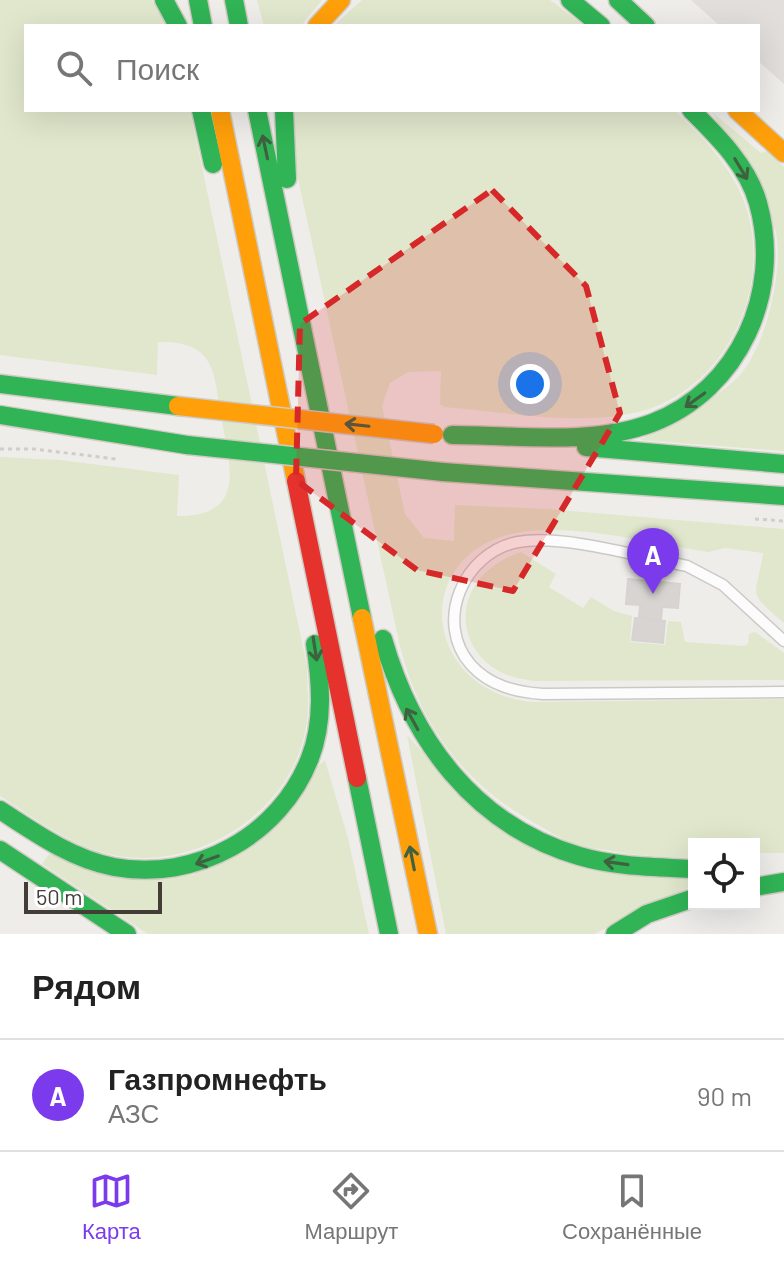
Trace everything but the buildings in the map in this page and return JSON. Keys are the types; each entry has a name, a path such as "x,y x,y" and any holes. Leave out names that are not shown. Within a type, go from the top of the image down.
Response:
{"main road":[{"path":"164,0 177,24"},
{"path":"198,0 203,24"},
{"path":"234,0 239,24"},
{"path":"319,24 341,0"},
{"path":"570,0 599,24"},
{"path":"618,0 644,24"},
{"path":"201,112 244,285 264,325"},
{"path":"220,112 389,934"},
{"path":"257,112 306,330 428,934"},
{"path":"284,112 286,175 305,273 306,330"},
{"path":"443,434 598,433 653,423 701,398 738,356 760,311 766,287 762,217 734,157 693,112"},
{"path":"739,112 784,153"},
{"path":"0,373 123,400"},
{"path":"0,384 443,434 784,464"},
{"path":"0,415 187,445 443,472 784,496"},
{"path":"0,434 112,434"},
{"path":"607,485 784,508"},
{"path":"354,565 376,608 388,659 405,706 435,755 471,794 511,824 575,855 641,867 688,869"},
{"path":"0,810 58,847 116,868 170,869 193,865 248,839 293,792 314,744 319,723 319,690 311,624 316,572"},
{"path":"0,850 127,934"},
{"path":"760,871 784,872"},
{"path":"760,886 784,882"},
{"path":"615,934 647,914 688,900"}],"lane":[{"path":"784,641 708,574 687,566 552,541 517,542 488,555 466,577 455,608 454,624 463,654 484,676 509,689 543,694 784,692"}],"path":[{"path":"0,449 34,449 120,459"}],"highlighted area":[{"path":"492,190 586,286 620,413 513,591 417,570 296,480 300,324"}],"shaded area":[{"path":"691,0 784,0 784,84 760,63 760,24 718,24"}],"green space":[{"path":"0,0 152,0 166,24 24,24 24,112 190,112 307,666 308,705 306,727 297,758 282,786 261,810 236,830 207,845 177,854 145,858 113,855 83,846 54,831 0,796 0,457 60,460 179,475 177,516 200,514 215,507 225,497 230,469 214,377 208,362 189,346 158,342 157,375 0,355"},
{"path":"257,0 322,0 303,24 263,24"},
{"path":"362,0 550,0 582,24 335,24"},
{"path":"295,112 676,112 706,142 734,180 746,207 752,236 753,266 749,295 725,349 706,373 683,392 657,406 607,417 552,417 444,407 440,404 441,371 408,372 390,383 382,406 405,514 424,538 454,541 455,505 547,509 784,529 784,623 763,604 756,592 763,553 725,548 708,552 607,534 555,530 507,535 476,550 455,571 444,597 443,625 452,652 470,676 498,693 534,702 784,699 784,853 760,853 760,838 688,838 688,858 662,857 613,852 566,840 550,832 508,807 466,770 448,749 419,701 400,646 295,165"},
{"path":"712,112 761,153 766,151 784,167 784,451 640,440 701,405 734,381 755,352 770,311 777,268 776,232 755,186"},
{"path":"521,552 556,574 549,587 583,608 591,597 614,611 632,616 630,642 665,645 668,621 681,622 685,642 744,646 748,644 749,634 755,632 784,653 784,680 535,681 507,675 487,662 473,645 466,625 467,604 477,583 494,565"},
{"path":"407,735 480,815 688,875 688,888 594,934 446,934"},
{"path":"325,760 348,838 369,934 148,934 42,864 49,854 193,875"}],"traffic: fast":[{"path":"164,0 177,24"},
{"path":"198,0 203,24"},
{"path":"234,0 239,24"},
{"path":"570,0 599,24"},
{"path":"618,0 644,24"},
{"path":"201,112 213,164"},
{"path":"257,112 362,618"},
{"path":"284,112 287,179"},
{"path":"452,435 553,438 604,435 628,430 652,423 683,408 709,387 730,362 747,334 758,303 764,270 764,237 758,203 747,177 730,152 693,112"},
{"path":"0,384 178,406"},
{"path":"0,415 187,445"},
{"path":"187,445 443,472"},
{"path":"586,447 784,464"},
{"path":"443,472 784,496"},
{"path":"383,639 395,676 430,744 452,774 478,800 508,823 542,842 593,860 688,869"},
{"path":"0,810 69,852 114,867 144,870 175,867 204,860 231,847 256,831 278,810 296,786 310,758 318,730 320,702 315,644"},
{"path":"357,778 389,934"},
{"path":"0,850 127,934"},
{"path":"760,886 784,882"},
{"path":"615,934 647,914 688,900"}],"traffic: slow":[{"path":"319,24 341,0"},
{"path":"220,112 296,481"},
{"path":"739,112 784,153"},
{"path":"178,406 434,434"},
{"path":"362,618 428,934"}],"traffic: jam":[{"path":"296,481 357,778"}],"place":[{"name":"Газпромнефть","path":"653,594"}]}
